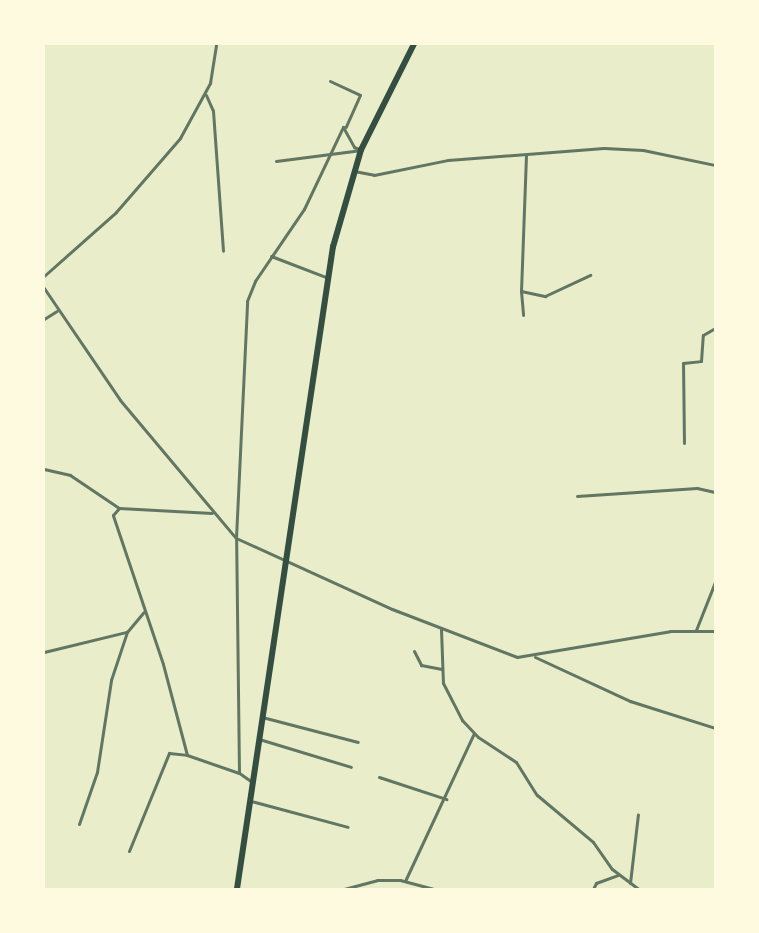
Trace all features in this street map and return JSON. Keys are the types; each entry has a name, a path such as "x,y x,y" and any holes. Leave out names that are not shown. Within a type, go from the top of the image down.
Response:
{"highway":[{"path":"237,889 284,563 328,279 340,214 361,150 414,44"}],"street":[{"path":"44,276 116,212 180,138 206,95 216,44"},
{"path":"239,773 236,538 244,326 255,281 304,208 328,158 346,127 360,95 330,81"},
{"path":"206,95 213,110 223,251"},
{"path":"346,127 350,142 361,150"},
{"path":"354,171 374,175 448,160 604,148 643,150 715,165"},
{"path":"276,161 328,158 361,150"},
{"path":"523,316 521,291 526,155"},
{"path":"271,256 328,279"},
{"path":"521,291 545,296 590,275"},
{"path":"44,288 57,311 212,514 236,538 284,563 441,629 517,657 535,657 696,630 715,631"},
{"path":"44,319 57,311"},
{"path":"684,443 683,363 701,361 704,335 715,328"},
{"path":"44,469 70,475 119,508 212,514"},
{"path":"577,496 697,488 715,492"},
{"path":"119,508 114,519 163,664 187,755"},
{"path":"696,630 715,582"},
{"path":"79,824 97,772 111,680 127,632 144,612"},
{"path":"441,629 442,670 448,695 474,733 516,762 537,795 593,842 618,875 639,889"},
{"path":"44,652 127,632"},
{"path":"414,651 421,665 442,670"},
{"path":"535,657 622,698 715,728"},
{"path":"262,717 358,742"},
{"path":"405,881 446,799 474,733"},
{"path":"259,739 351,767"},
{"path":"129,851 169,753 187,755 239,773 253,783"},
{"path":"379,776 446,799"},
{"path":"251,801 348,827"},
{"path":"630,883 638,814"},
{"path":"593,889 596,883 618,875"},
{"path":"344,889 377,880 405,881 434,889"}]}
